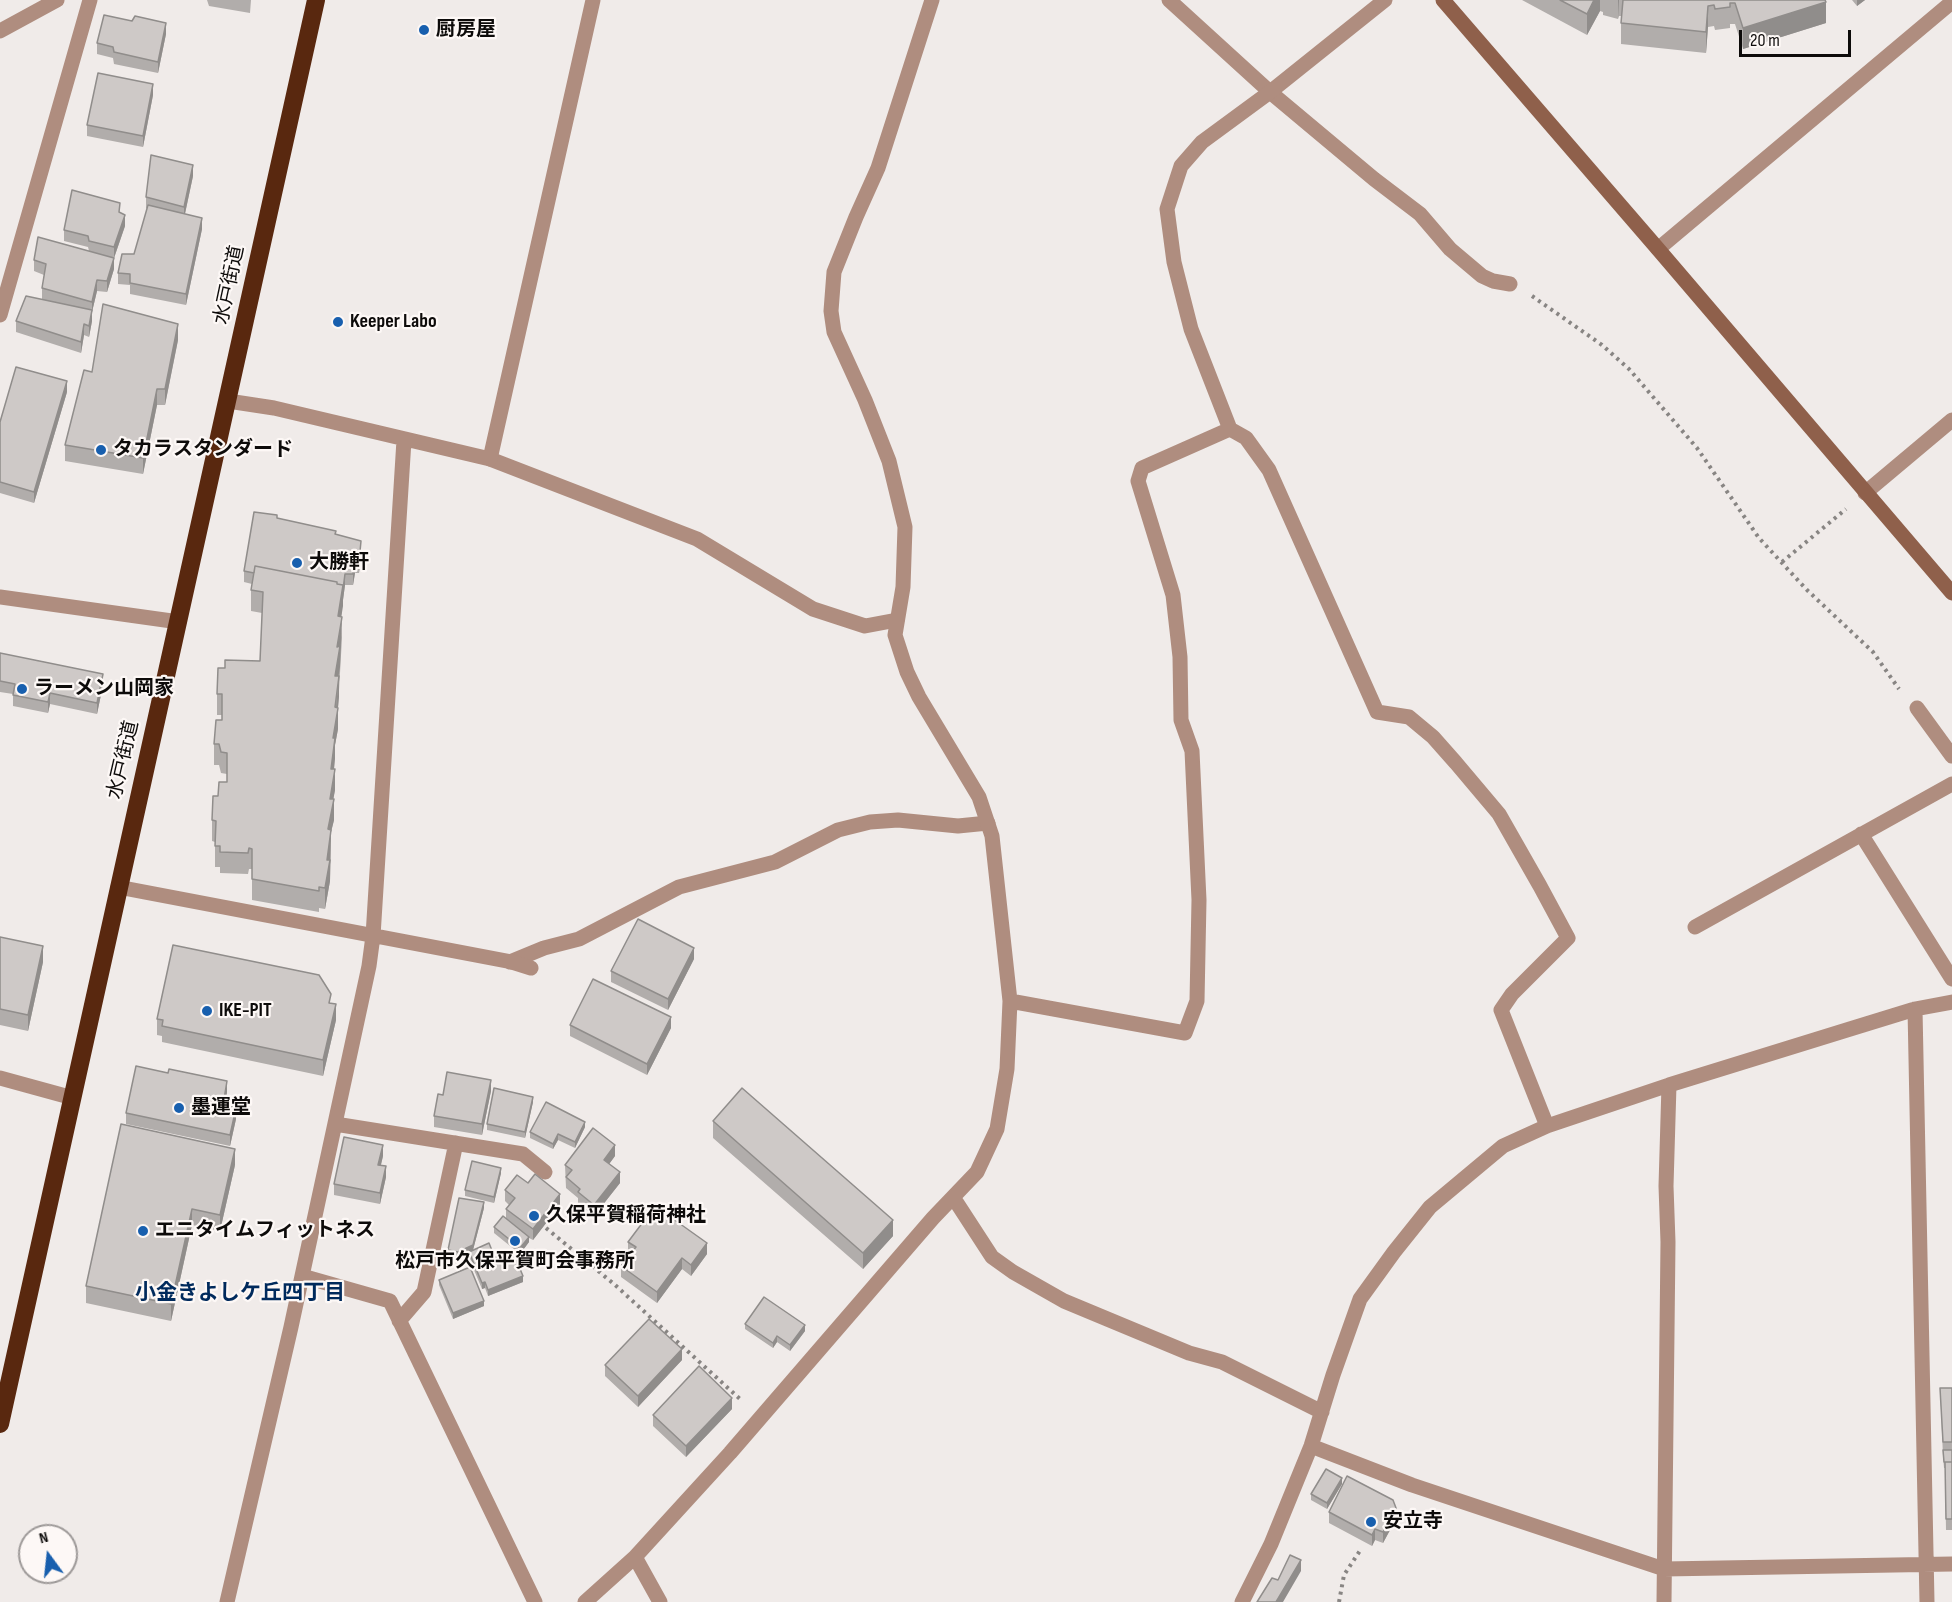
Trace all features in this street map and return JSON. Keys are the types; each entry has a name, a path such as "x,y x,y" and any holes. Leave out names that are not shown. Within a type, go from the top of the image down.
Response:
{"highway":[{"name":"水戸街道","path":"0,1424 316,0"}],"street":[{"path":"0,31 57,0"},
{"path":"0,315 90,0"},
{"path":"490,459 498,433 593,0"},
{"path":"585,1602 635,1557 977,1172 997,1129 1007,1069 1010,1001 992,836 979,797 919,697 907,672 895,635 903,587 905,527 889,461 866,400 834,332 831,310 834,272 878,168 932,0"},
{"path":"1168,0 1270,92 1374,179 1420,214 1450,249 1482,276 1510,284"},
{"path":"1385,0 1270,92 1202,142 1181,166 1167,209 1174,262 1191,329 1230,429 1246,438 1269,471 1377,712 1409,717 1433,737 1463,772 1498,814 1568,938 1512,994 1501,1010 1547,1126"},
{"path":"1443,0 1952,593"},
{"path":"1658,249 1952,2"},
{"path":"228,401 274,408 490,459 697,539 813,609 865,626 897,620"},
{"path":"1865,493 1952,420"},
{"path":"1010,1001 1185,1033 1197,1001 1199,900 1192,752 1181,720 1180,657 1173,596 1138,481 1142,468 1230,429"},
{"path":"227,1602 302,1276 373,936 391,681 404,440"},
{"path":"0,597 178,622"},
{"path":"1917,708 1952,756"},
{"path":"1695,927 1952,784"},
{"path":"510,962 544,948 579,939 679,887 775,862 838,830 870,822 898,820 958,826 988,823"},
{"path":"1861,834 1952,979"},
{"path":"118,887 510,962 531,968"},
{"path":"1242,1602 1271,1544 1311,1446 1360,1299 1430,1207 1503,1146 1547,1126 1669,1085 1915,1009 1952,1002"},
{"path":"1915,1009 1927,1602"},
{"path":"0,1078 74,1098"},
{"path":"1664,1602 1668,1242 1666,1186 1669,1085"},
{"path":"335,1124 523,1154 544,1172"},
{"path":"399,1321 424,1293 456,1143"},
{"path":"953,1197 993,1257 1013,1272 1065,1301 1189,1353 1222,1362 1322,1412"},
{"path":"302,1276 390,1301 535,1602"},
{"path":"1311,1446 1412,1485 1664,1569 1952,1564"},
{"path":"635,1557 660,1602"}],"path":[{"path":"1510,284 1540,301 1594,339 1629,369 1697,448 1759,538 1807,590 1874,652 1913,710 1917,708"},
{"path":"1782,562 1865,493"},
{"path":"546,1228 614,1284 760,1418"},
{"path":"1339,1602 1344,1575 1360,1549"}],"building":[{"path":"1560,0 1594,0 1587,14"},
{"path":"1623,0 1825,0 1826,2 1743,28 1735,3 1730,3 1730,7 1715,9 1714,5 1708,6 1706,32 1621,23"},
{"path":"104,15 132,21 135,16 166,23 158,62 114,52 113,47 97,43"},
{"path":"98,73 153,84 143,136 87,125"},
{"path":"151,155 193,165 184,207 146,197"},
{"path":"72,190 120,203 119,212 125,215 114,247 89,241 88,236 64,230"},
{"path":"148,205 202,218 186,294 130,283 130,274 118,273 122,254 134,254"},
{"path":"38,237 114,258 107,281 97,280 92,302 42,288 46,264 34,260"},
{"path":"26,296 92,310 89,326 84,324 81,342 16,321"},
{"path":"103,304 178,324 165,389 157,389 143,458 65,445 84,370 92,372"},
{"path":"16,367 67,381 34,492 0,482 0,422"},
{"path":"254,512 277,515 277,518 336,531 335,534 361,541 359,562 355,562 353,574 345,574 343,589 343,585 337,582 255,566 254,573 244,571"},
{"path":"255,566 343,585 338,616 342,617 337,647 340,646 335,676 339,676 331,769 335,769 330,799 334,799 328,829 331,830 327,860 330,860 325,888 319,887 319,891 252,879 252,849 249,848 248,853 220,852 220,846 215,846 216,821 212,820 213,796 218,796 219,782 227,782 227,753 221,752 219,744 214,744 216,720 222,720 222,694 217,694 218,668 225,668 225,660 260,661 263,592 251,590"},
{"path":"0,653 103,674 97,703 50,693 48,702 13,695 15,684 0,681"},
{"path":"638,919 694,948 668,999 611,971"},
{"path":"0,937 43,946 28,1015 0,1009"},
{"path":"173,945 319,975 331,994 329,1003 336,1004 323,1060 162,1026 163,1020 157,1019"},
{"path":"593,979 671,1017 647,1064 570,1025"},
{"path":"136,1066 168,1073 169,1069 227,1081 223,1105 236,1108 230,1135 126,1113"},
{"path":"447,1072 491,1080 482,1124 434,1116 438,1094 443,1095"},
{"path":"494,1088 533,1097 525,1132 487,1124"},
{"path":"742,1088 893,1220 863,1253 713,1121"},
{"path":"546,1102 585,1122 575,1142 558,1134 553,1144 530,1132"},
{"path":"121,1124 235,1149 220,1215 192,1209 171,1304 86,1286"},
{"path":"593,1128 615,1145 604,1160 620,1172 594,1205 578,1192 580,1189 566,1177 572,1170 565,1165"},
{"path":"344,1137 383,1145 378,1165 386,1166 380,1193 334,1184"},
{"path":"472,1161 501,1168 494,1197 465,1190"},
{"path":"535,1174 560,1194 533,1229 506,1209 515,1198 505,1190 517,1175 528,1183"},
{"path":"459,1198 484,1202 473,1245 458,1252 448,1250"},
{"path":"655,1206 707,1243 691,1265 682,1258 657,1292 621,1266 636,1247 628,1242"},
{"path":"503,1216 529,1237 520,1248 494,1227"},
{"path":"489,1243 495,1258 512,1250 523,1276 488,1290 485,1282 482,1283 469,1252"},
{"path":"470,1267 484,1301 453,1313 439,1280"},
{"path":"764,1297 805,1325 790,1345 777,1336 773,1343 745,1324"},
{"path":"649,1319 682,1349 638,1396 605,1365"},
{"path":"699,1366 732,1398 686,1446 653,1415"},
{"path":"1940,1388 1952,1388 1952,1442 1943,1442"},
{"path":"1943,1450 1952,1450 1952,1462 1944,1462"},
{"path":"1945,1462 1952,1462 1952,1519 1946,1519"},
{"path":"1326,1469 1342,1478 1327,1503 1311,1494"},
{"path":"1347,1476 1393,1500 1396,1508 1383,1532 1375,1529 1372,1535 1329,1512"},
{"path":"1290,1555 1301,1560 1276,1602 1257,1602 1272,1578 1278,1580"}],"place":[{"name":"厨房屋","path":"424,30"},
{"name":"Keeper Labo","path":"338,322"},
{"name":"タカラスタンダード","path":"101,450"},
{"name":"大勝軒","path":"297,563"},
{"name":"ラーメン山岡家","path":"22,689"},
{"name":"IKE-PIT","path":"207,1011"},
{"name":"墨運堂","path":"179,1108"},
{"name":"久保平賀稲荷神社","path":"534,1216"},
{"name":"エニタイムフィットネス","path":"143,1231"},
{"name":"松戸市久保平賀町会事務所","path":"515,1241"},
{"name":"安立寺","path":"1371,1522"}],"district":[{"name":"小金きよしケ丘四丁目","path":"240,1294"}]}
